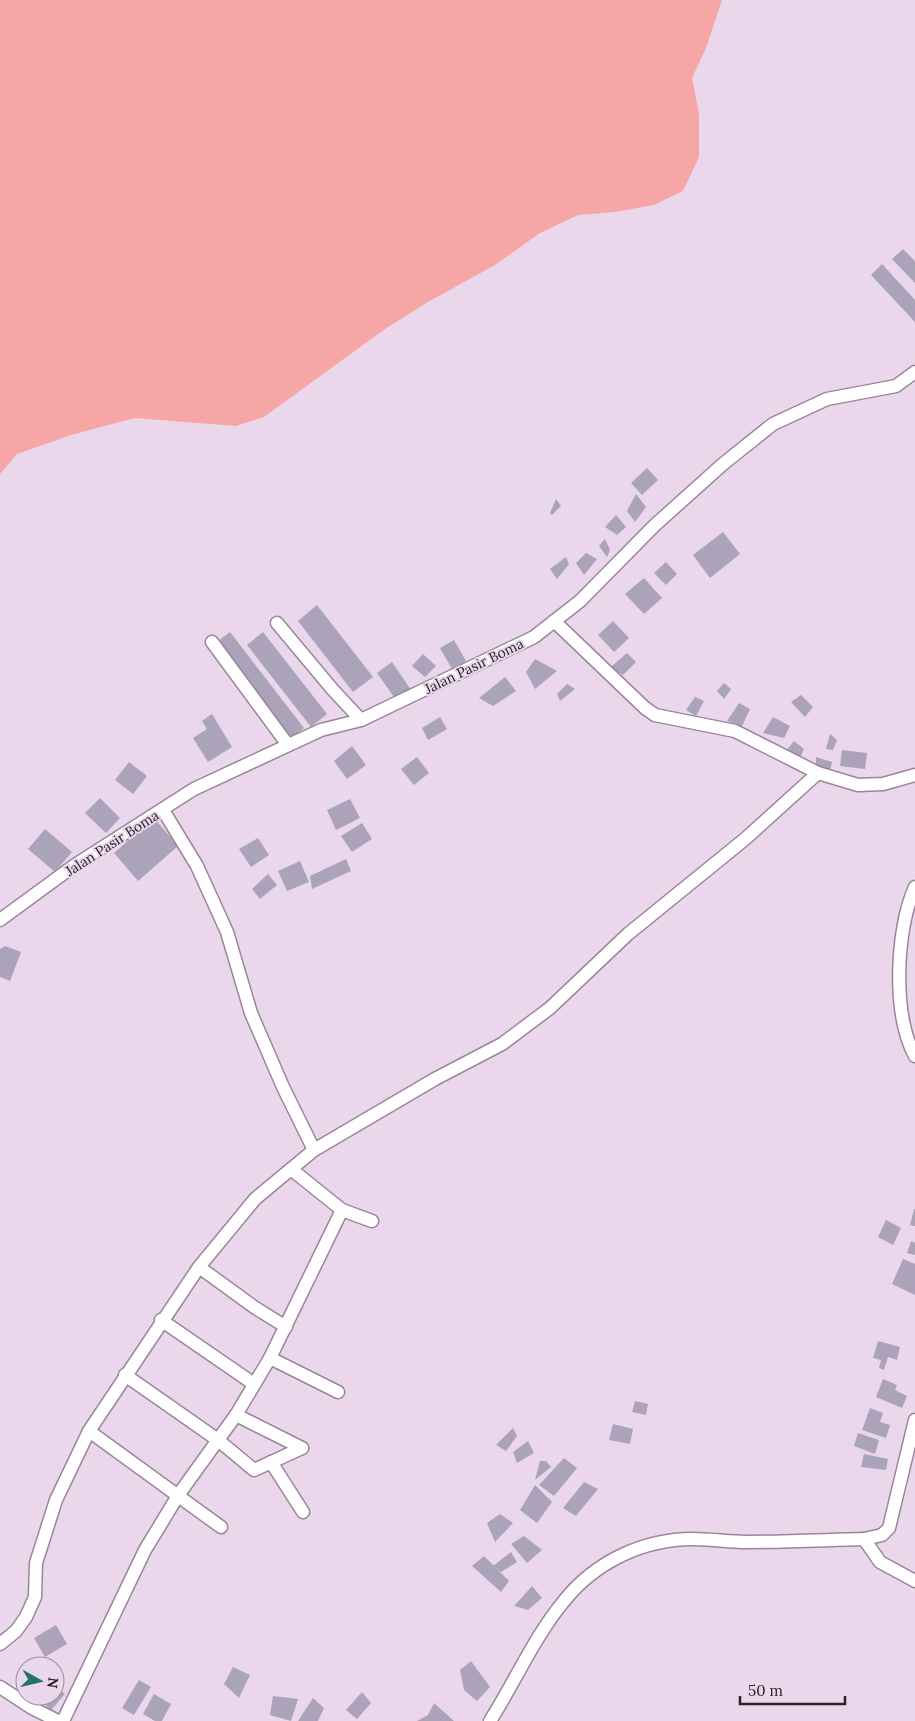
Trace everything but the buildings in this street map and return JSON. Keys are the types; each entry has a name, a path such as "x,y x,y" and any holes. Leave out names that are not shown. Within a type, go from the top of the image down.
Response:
{"street":[{"name":"Jalan Pasir Boma","path":"0,920 75,866 194,789 321,730 361,720 534,637 580,600 655,525 723,464 773,424 827,399 896,386 915,372"},
{"path":"554,621 645,708 655,715 735,731 818,773 858,785 883,784 915,775"},
{"path":"277,623 333,690 361,720"},
{"path":"212,642 288,744"},
{"path":"0,1644 16,1631 26,1617 35,1597 36,1563 56,1500 90,1431 161,1320 199,1267 255,1199 314,1150 436,1079 502,1044 516,1034 550,1008 628,934 745,839 818,773"},
{"path":"163,810 197,866 223,924 251,1013 283,1087 314,1150"},
{"path":"915,887 902,927 900,962 901,992 908,1042 915,1056"},
{"path":"292,1169 342,1210 372,1221"},
{"path":"63,1721 145,1550 179,1494 236,1415 270,1358 342,1210"},
{"path":"199,1267 254,1307 286,1327"},
{"path":"161,1320 254,1384"},
{"path":"270,1358 338,1392"},
{"path":"125,1375 218,1440 254,1470 302,1448 236,1415"},
{"path":"490,1721 546,1624 565,1599 590,1575 633,1549 663,1541 693,1539 744,1542 864,1539 882,1536 889,1528 915,1420"},
{"path":"90,1431 179,1494 221,1527"},
{"path":"271,1462 303,1512"},
{"path":"864,1539 880,1562 915,1581"},
{"path":"0,1687 32,1708 58,1721"}],"shaded area":[{"path":"0,0 722,0 706,48 692,78 699,114 699,157 683,191 654,205 615,212 578,215 540,233 495,265 428,302 385,329 264,417 236,426 135,418 71,435 17,454 0,474"}]}
